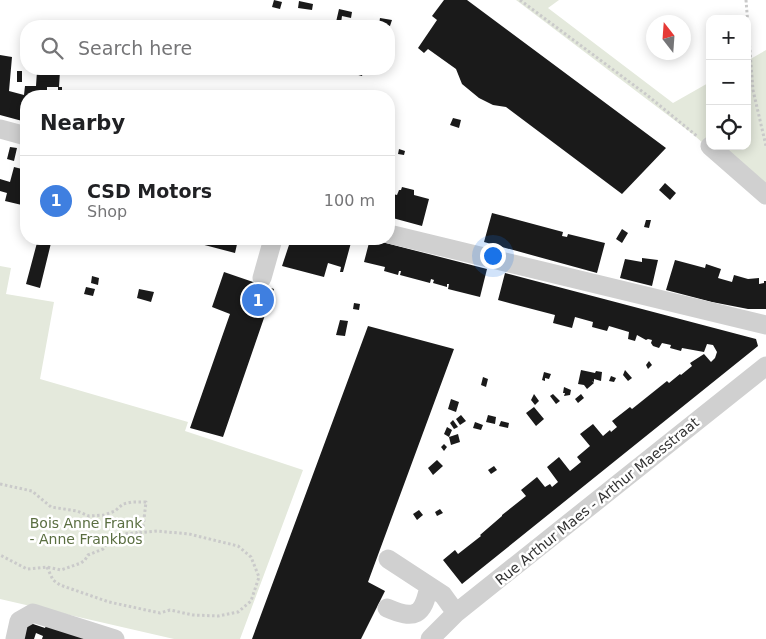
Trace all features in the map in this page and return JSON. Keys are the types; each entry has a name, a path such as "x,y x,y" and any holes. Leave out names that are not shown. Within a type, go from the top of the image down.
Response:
{"street":[{"path":"0,129 20,134"},
{"path":"715,150 766,195"},
{"path":"395,235 766,324"},
{"path":"262,278 271,245"},
{"name":"Rue Arthur Maes - Arthur Maesstraat","path":"430,639 456,614 766,366"},
{"path":"388,560 443,595 456,614"},
{"path":"387,608 405,616 414,614 425,603 429,586"},
{"path":"15,639 19,621 33,613 115,639"}],"path":[{"path":"520,0 647,95 706,143"},
{"path":"746,0 753,90 766,146"},
{"path":"0,484 32,491 51,507 89,516 115,512 123,504 146,502 143,527 136,533"},
{"path":"0,555 27,569 47,568 61,570 81,563 88,555 103,549 110,540 121,534 157,531 188,534 238,546 251,557 258,577 251,601 238,612 218,616 193,615 170,610 160,613 109,602 60,585 53,580 47,568"}],"green space":[{"path":"516,0 559,0 548,8 673,103 706,84 706,146"},
{"path":"766,50 766,201 710,150 751,150 751,59"},
{"name":"Bois Anne Frank - Anne Frankbos","path":"0,266 11,268 6,294 54,302 40,379 188,422 185,431 303,470 240,639 174,639 0,599"}],"building":[{"path":"274,0 282,2 280,9 272,7"},
{"path":"444,0 467,0 666,148 622,194 506,107 493,105 479,98 462,84 456,69 428,49 424,53 418,48 437,20 432,16"},
{"path":"299,1 313,4 312,10 298,8"},
{"path":"339,9 352,12 351,18 342,16 341,20 336,20"},
{"path":"0,55 12,57 9,91 20,94 20,120 0,115"},
{"path":"17,71 20,71 22,82 17,82"},
{"path":"37,75 60,75 59,87 47,87 47,90 25,90 25,86 36,86"},
{"path":"453,118 461,120 459,128 450,125"},
{"path":"10,147 17,148 14,161 7,159"},
{"path":"399,149 405,151 404,155 398,154"},
{"path":"14,167 20,168 20,205 5,201 7,193 0,191 0,179 10,182"},
{"path":"665,183 676,193 670,200 659,190"},
{"path":"402,187 414,190 414,195 429,199 422,226 395,219 395,194 397,195 399,190"},
{"path":"492,213 563,232 562,236 567,237 568,234 605,243 597,273 484,242"},
{"path":"646,220 651,220 649,228 644,227"},
{"path":"622,229 628,233 622,243 616,239"},
{"path":"36,245 51,245 40,288 26,284"},
{"path":"204,245 237,245 235,253"},
{"path":"289,245 350,245 343,272 340,272 341,267 328,263 324,277 282,266"},
{"path":"368,245 393,245 487,269 480,297 448,289 449,284 447,284 447,287 433,283 434,280 431,279 430,283 400,275 401,271 399,271 398,275 384,271 385,267 364,262"},
{"path":"642,258 658,260 652,286 620,278 625,259 642,262"},
{"path":"675,260 705,268 706,264 721,269 718,278 732,282 734,275 748,279 759,278 759,284 766,281 766,309 748,309 666,290"},
{"path":"224,272 274,289 223,437 190,428 230,314 212,307"},
{"path":"505,273 756,339 758,346 462,584 443,560 455,550 458,554 481,536 502,515 526,496 521,490 537,477 545,487 550,484 552,487 558,482 547,467 559,457 570,471 581,462 577,457 590,446 580,434 593,424 603,436 610,430 611,432 617,427 612,421 630,407 632,409 667,381 669,383 681,375 692,366 690,363 704,354 711,362 717,352 713,345 707,344 704,352 682,348 681,351 670,348 671,345 662,343 659,348 653,346 652,340 646,340 637,335 635,341 628,339 629,332 609,326 607,331 592,327 593,322 575,317 572,328 553,323 555,315 498,300"},
{"path":"92,276 99,278 98,285 91,283"},
{"path":"86,287 95,289 93,296 84,294"},
{"path":"139,289 154,292 151,302 137,298"},
{"path":"354,303 360,304 359,310 353,309"},
{"path":"340,320 348,321 345,336 336,335"},
{"path":"368,326 454,349 368,582 385,591 361,639 252,639"},
{"path":"649,361 652,365 648,369 646,365"},
{"path":"581,370 595,373 596,371 602,372 601,381 594,379 594,382 592,381 594,383 587,389 584,385 578,384"},
{"path":"625,370 632,378 628,381 623,375"},
{"path":"544,372 551,374 549,379 545,378 545,381 542,380"},
{"path":"611,376 616,378 614,382 609,381"},
{"path":"483,377 488,379 486,387 481,385"},
{"path":"564,387 571,390 570,395 564,396"},
{"path":"534,394 539,401 535,405 531,400"},
{"path":"553,394 560,401 556,404 550,396"},
{"path":"581,394 584,398 578,403 575,399"},
{"path":"451,399 459,402 456,412 448,409"},
{"path":"534,407 544,419 536,426 526,413"},
{"path":"461,415 466,421 460,425 456,419"},
{"path":"488,415 496,417 495,424 486,422"},
{"path":"453,420 458,427 454,429 450,423"},
{"path":"501,421 509,423 508,428 499,426"},
{"path":"475,422 483,425 481,430 473,428"},
{"path":"447,427 452,430 449,437 444,434"},
{"path":"458,434 460,442 451,445 449,437"},
{"path":"444,444 447,447 444,451 441,447"},
{"path":"437,460 443,466 433,475 428,468"},
{"path":"494,466 497,470 491,474 488,470"},
{"path":"440,509 443,513 437,516 435,512"},
{"path":"419,510 423,515 417,520 413,514"},
{"path":"24,621 45,628 47,624 91,639 42,639 43,636 36,633 34,639 18,639"}],"place":[{"name":"CSD Motors","path":"258,300"}]}
